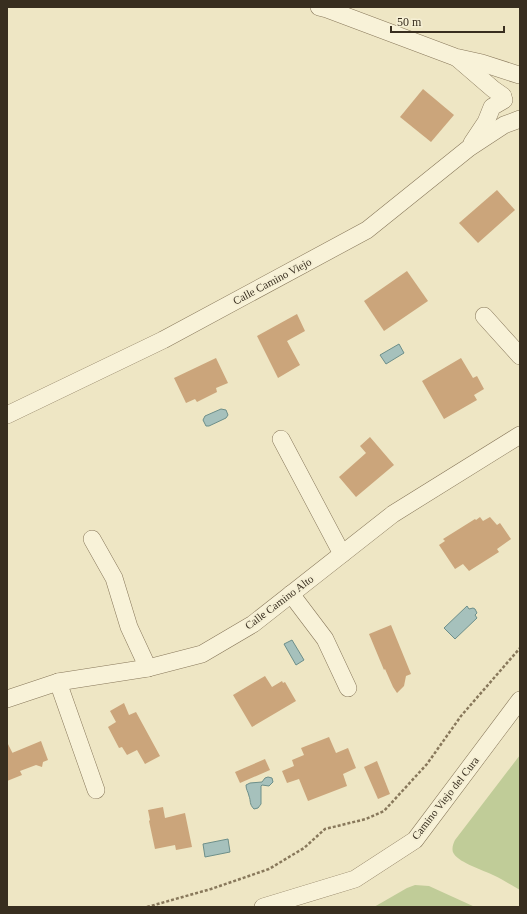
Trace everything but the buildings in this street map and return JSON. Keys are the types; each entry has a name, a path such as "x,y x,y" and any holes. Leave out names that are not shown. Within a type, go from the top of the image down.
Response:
{"street":[{"path":"325,8 455,57 482,63 519,75"},
{"path":"455,57 503,98 507,108 520,118"},
{"path":"469,148 486,122 492,108 503,98 504,90 509,82 519,75"},
{"name":"Calle Camino Viejo","path":"7,415 163,340 367,230 469,148 504,125 520,118"},
{"path":"484,316 520,356"},
{"name":"Calle Camino Alto","path":"7,699 58,682 148,668 202,654 253,624 393,514 520,435"},
{"path":"281,439 342,554"},
{"path":"92,539 114,578 128,627 148,668"},
{"path":"291,594 325,638 348,688"},
{"path":"58,682 96,790"},
{"name":"Camino Viejo del Cura","path":"263,907 355,879 415,840 520,700"}],"path":[{"path":"147,907 211,889 269,869 304,848 326,829 366,819 384,811 427,764 461,716 520,648"}],"green space":[{"path":"520,755 520,890 461,860 454,854 452,849 455,840"},
{"path":"415,885 429,886 475,907 374,907"}],"water":[{"path":"399,344 404,353 386,364 380,355"},
{"path":"221,409 226,410 228,415 226,418 206,426 203,420 205,416"},
{"path":"467,606 469,609 475,609 477,613 475,615 477,618 455,639 444,628"},
{"path":"292,640 304,660 296,665 284,644"},
{"path":"268,777 272,778 273,782 269,786 261,786 261,804 258,808 254,809 251,804 246,785 250,783 262,782"},
{"path":"228,839 230,852 205,857 203,844"}]}
